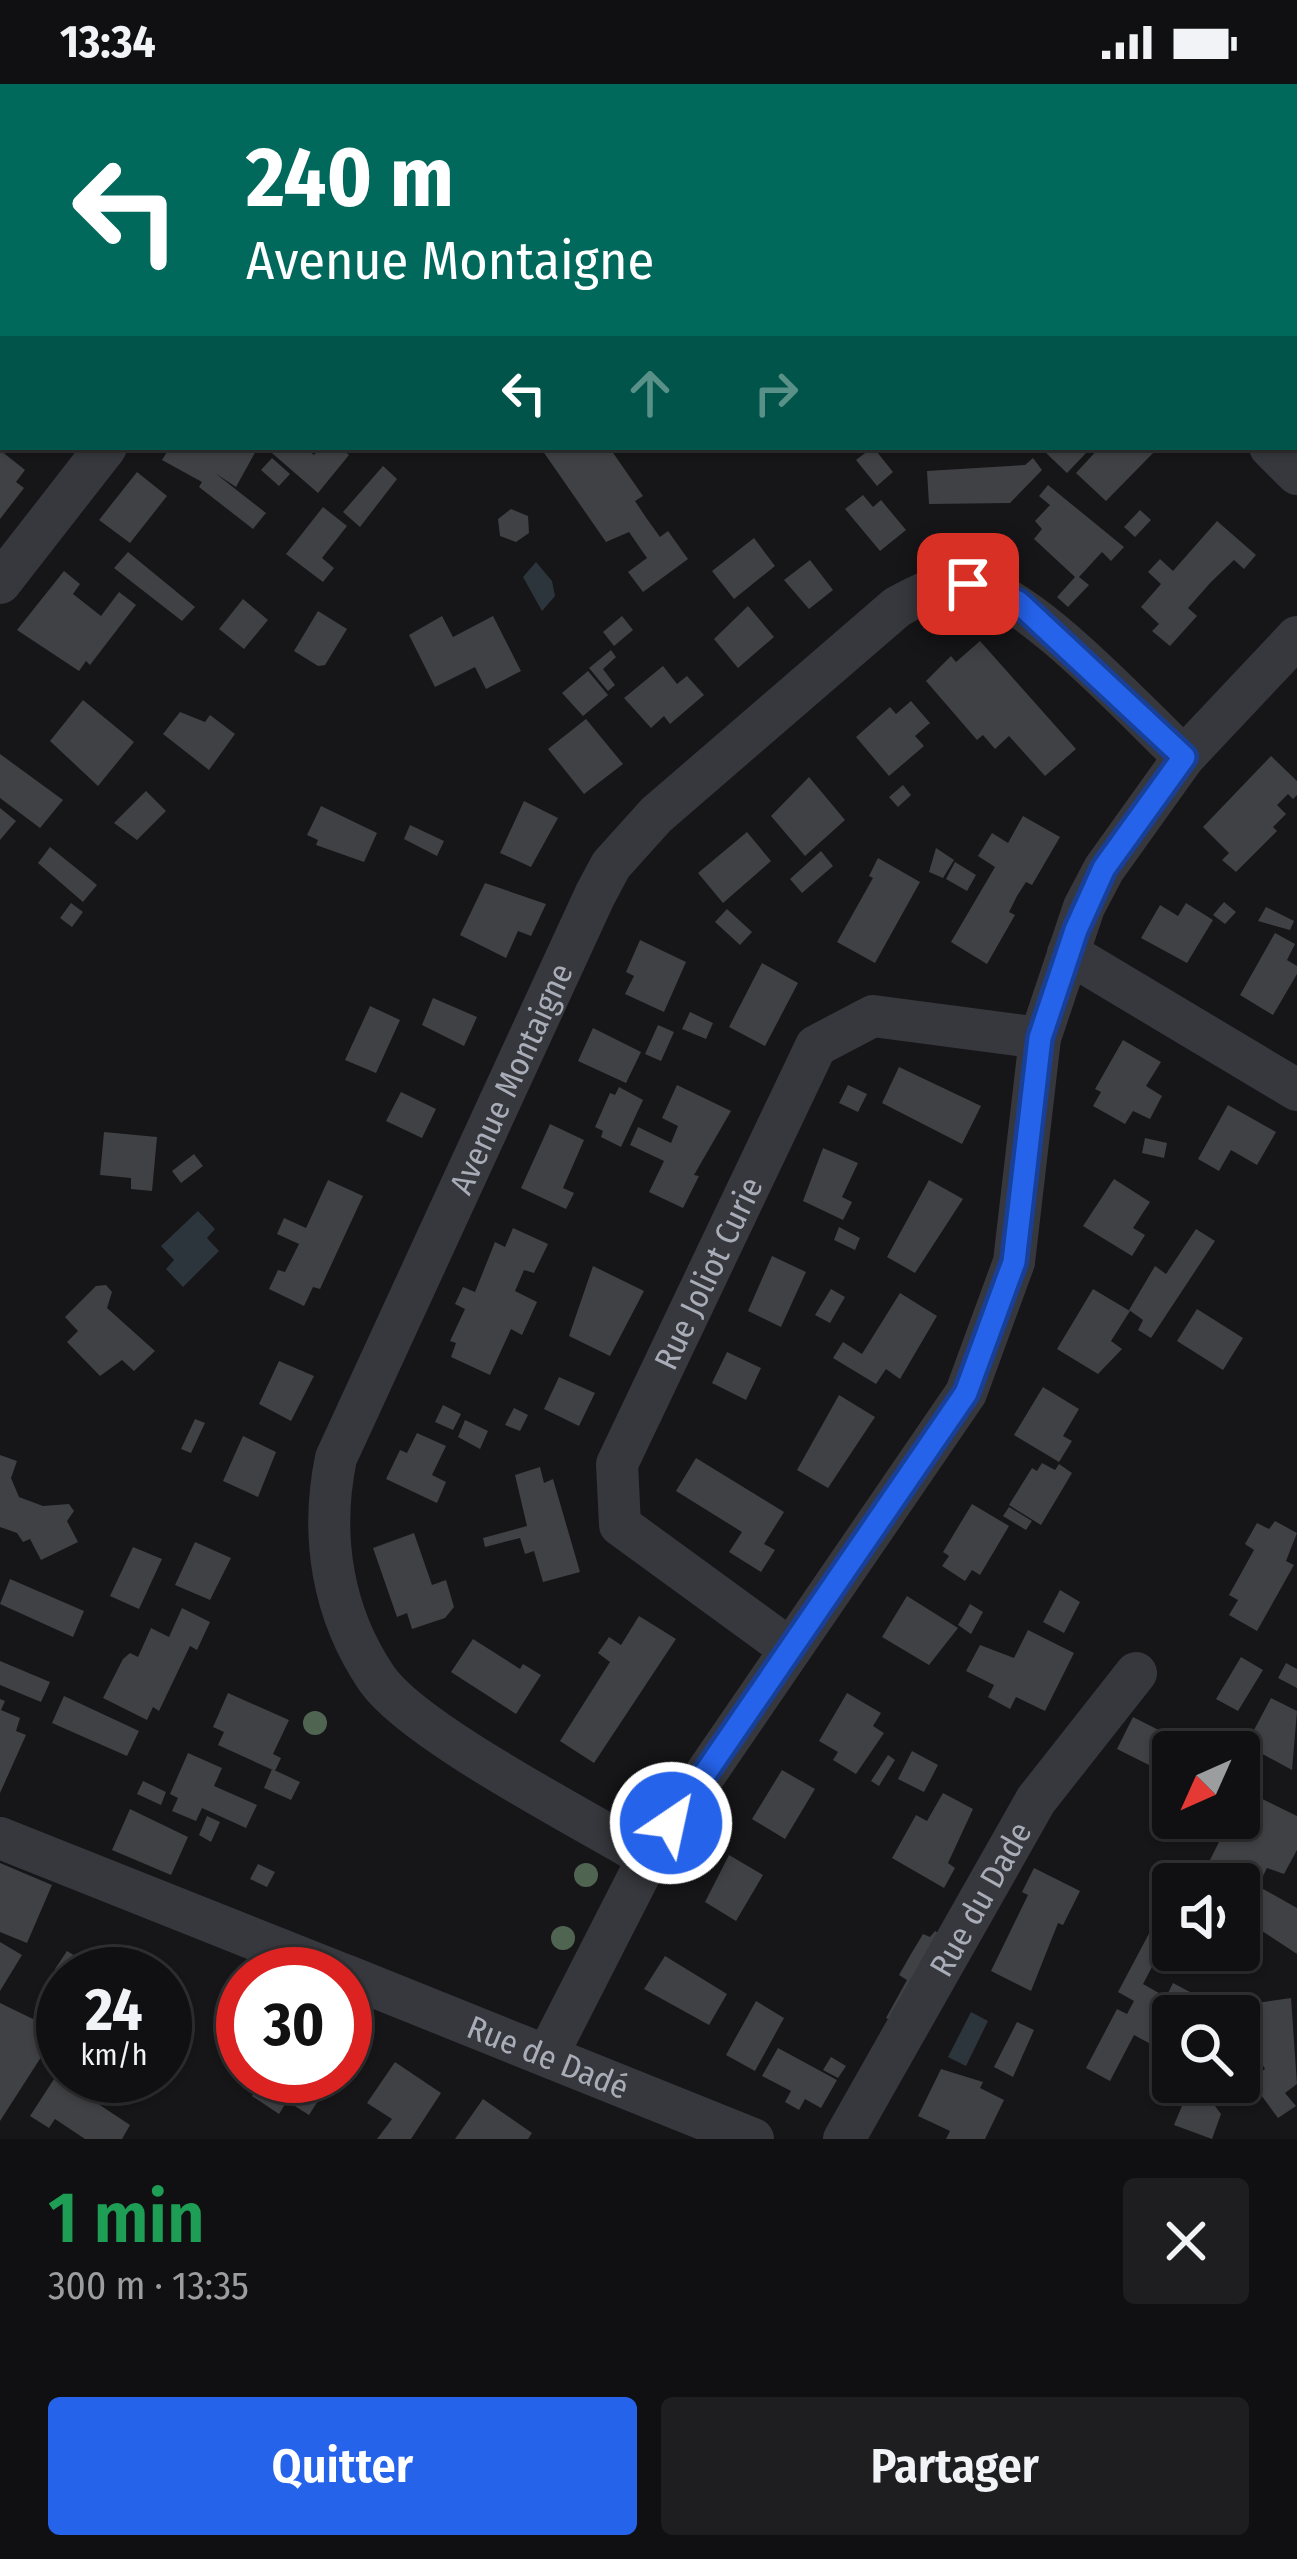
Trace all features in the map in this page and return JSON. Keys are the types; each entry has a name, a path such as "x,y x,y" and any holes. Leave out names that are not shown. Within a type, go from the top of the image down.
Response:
{"street":[{"path":"0,583 104,450"},
{"path":"1273,450 1297,474"},
{"name":"Avenue Montaigne","path":"648,1858 416,1718 379,1682 348,1625 333,1579 328,1529 336,1458 595,895 611,865 656,815 897,608 943,586 968,584 1018,602 1184,757"},
{"path":"547,2056 648,1858 966,1393 1014,1262 1040,1038 1068,953 1104,868 1184,757 1297,637"},
{"path":"1068,953 1297,1090"},
{"name":"Rue Joliot Curie","path":"790,1649 620,1525 617,1464 816,1046 873,1016 1040,1038"},
{"name":"Rue du Dade","path":"844,2139 1036,1800 1136,1673"},
{"name":"Rue de Dadé","path":"0,1838 274,1947"},
{"name":"Rue de Dadé","path":"372,1986 753,2139"}],"shaded area":[{"path":"536,562 552,581 555,596 542,611 523,577"},
{"path":"198,1211 215,1229 207,1238 219,1251 183,1287 166,1269 174,1260 161,1246"},
{"path":"971,2012 988,2021 966,2066 948,2057"}],"building":[{"path":"0,450 25,470 16,482 24,488 0,519"},
{"path":"168,450 256,450 236,487 215,473 266,513 253,529 199,487 202,482 162,460"},
{"path":"268,450 308,450 314,455 318,450 343,450 349,455 318,493"},
{"path":"542,450 611,450 643,496 635,501 647,519 660,537 668,531 688,559 643,592 628,572 647,558 629,532 606,542"},
{"path":"875,450 893,472 877,486 856,460"},
{"path":"1082,450 1086,453 1067,473 1045,452"},
{"path":"1097,450 1156,450 1106,501 1076,473"},
{"path":"272,458 290,474 279,486 261,470"},
{"path":"1033,458 1042,470 1010,503 929,504 927,471 1025,465"},
{"path":"383,466 397,479 360,527 343,512"},
{"path":"137,472 167,496 130,543 99,520"},
{"path":"1048,485 1124,547 1111,561 1102,552 1079,577 1089,585 1068,607 1057,597 1075,577 1034,539 1042,529 1035,521 1050,505 1039,496"},
{"path":"863,495 873,507 881,500 906,530 880,551 845,509"},
{"path":"323,507 347,526 322,558 334,568 323,582 286,554"},
{"path":"511,509 528,516 529,533 516,542 500,536 498,519"},
{"path":"1140,510 1151,520 1135,537 1124,527"},
{"path":"1217,521 1256,555 1244,569 1234,560 1211,582 1188,608 1197,616 1170,646 1152,631 1159,624 1141,607 1161,584 1148,572 1160,559 1173,571"},
{"path":"754,538 775,566 734,599 712,571"},
{"path":"128,552 195,607 182,621 114,568"},
{"path":"810,560 833,590 809,609 784,580"},
{"path":"64,571 80,584 73,594 101,616 119,592 136,605 90,665 86,661 79,671 17,630"},
{"path":"243,599 268,620 244,649 219,629"},
{"path":"748,606 774,637 738,668 714,639"},
{"path":"318,611 347,629 325,665 318,666 294,651"},
{"path":"442,616 453,637 493,616 521,671 486,689 475,667 435,687 409,635"},
{"path":"622,616 633,630 614,646 603,632"},
{"path":"980,641 1076,749 1045,776 1009,736 995,749 983,735 977,740 926,681 951,656 956,662"},
{"path":"611,650 616,657 603,669 615,685 608,691 589,668"},
{"path":"663,666 677,684 687,676 704,695 670,724 664,716 651,728 624,698"},
{"path":"588,671 608,695 583,716 562,693"},
{"path":"83,700 134,742 98,786 50,741"},
{"path":"911,701 930,723 915,736 924,746 889,776 856,737 890,707 896,714"},
{"path":"180,712 205,722 210,715 235,734 209,770 163,734"},
{"path":"586,719 623,764 584,794 548,749"},
{"path":"0,754 63,800 40,828 0,798"},
{"path":"1271,756 1297,781 1297,795 1293,799 1288,794 1277,805 1286,814 1273,827 1277,831 1236,872 1222,860 1229,853 1203,827"},
{"path":"809,777 845,820 805,856 771,816"},
{"path":"903,785 911,795 898,807 889,797"},
{"path":"146,791 166,811 137,840 114,823"},
{"path":"524,801 558,818 531,867 500,853"},
{"path":"321,806 377,833 364,862 316,845 318,840 307,835"},
{"path":"0,808 16,821 0,840"},
{"path":"1023,816 1060,837 1032,885 1026,882 1017,896 1009,912 1015,915 987,964 951,942 995,867 978,856 992,833 1008,843"},
{"path":"410,825 444,841 437,856 404,839"},
{"path":"747,832 771,861 723,903 698,873"},
{"path":"50,847 97,885 83,902 38,863"},
{"path":"936,848 954,860 943,878 929,872"},
{"path":"821,851 833,866 802,893 790,879"},
{"path":"878,858 920,882 875,963 837,942 873,878 869,876"},
{"path":"955,862 976,875 967,891 946,879"},
{"path":"485,883 546,904 531,936 518,931 506,958 460,935"},
{"path":"1224,902 1236,912 1225,924 1213,915"},
{"path":"71,903 83,912 72,927 60,918"},
{"path":"1186,903 1213,920 1187,963 1141,938 1160,905 1178,916"},
{"path":"1266,907 1294,921 1290,930 1258,921"},
{"path":"727,909 752,932 740,945 715,922"},
{"path":"1275,933 1295,944 1287,960 1297,966 1297,974 1273,1015 1240,995"},
{"path":"640,940 686,962 664,1012 625,994 634,976 626,972"},
{"path":"762,963 798,983 765,1046 729,1027"},
{"path":"433,998 477,1017 464,1046 422,1025"},
{"path":"370,1006 400,1020 376,1073 345,1060"},
{"path":"690,1012 713,1023 706,1039 682,1029"},
{"path":"658,1025 674,1032 661,1061 645,1054"},
{"path":"593,1028 641,1052 626,1083 578,1061"},
{"path":"1123,1040 1161,1062 1146,1086 1162,1096 1150,1119 1133,1111 1125,1124 1093,1106 1101,1092 1095,1089"},
{"path":"899,1067 981,1106 962,1144 882,1103"},
{"path":"677,1085 731,1111 694,1175 699,1176 683,1208 649,1192 664,1161 630,1145 638,1127 671,1143 678,1126 662,1118"},
{"path":"848,1085 867,1094 858,1112 839,1103"},
{"path":"619,1087 643,1100 621,1147 601,1137 603,1131 595,1127 610,1093 615,1095"},
{"path":"401,1092 436,1109 422,1138 386,1121"},
{"path":"1228,1105 1276,1132 1257,1165 1231,1150 1219,1171 1198,1159"},
{"path":"550,1124 584,1140 563,1188 574,1193 566,1209 521,1188"},
{"path":"104,1132 157,1137 152,1191 131,1189 131,1178 100,1175"},
{"path":"1145,1138 1167,1143 1164,1158 1142,1153"},
{"path":"823,1148 858,1163 842,1197 852,1202 843,1220 803,1201"},
{"path":"194,1154 203,1166 181,1183 172,1171"},
{"path":"1114,1179 1150,1202 1133,1228 1145,1235 1132,1256 1083,1226"},
{"path":"328,1180 363,1196 320,1289 313,1287 304,1306 269,1289 278,1270 285,1272 299,1244 277,1234 284,1218 306,1228"},
{"path":"929,1180 963,1199 915,1273 887,1257"},
{"path":"839,1227 860,1238 855,1250 834,1240"},
{"path":"513,1228 548,1244 534,1273 524,1270 515,1291 537,1302 522,1335 511,1329 490,1375 451,1357 456,1343 450,1341 465,1309 455,1304 463,1287 475,1292 495,1242 505,1247"},
{"path":"1196,1229 1215,1241 1151,1338 1138,1330 1143,1320 1129,1310 1155,1266 1166,1274"},
{"path":"772,1256 806,1272 781,1327 748,1311"},
{"path":"593,1266 644,1291 610,1356 569,1336"},
{"path":"106,1285 112,1292 107,1308 155,1351 134,1371 122,1360 100,1376 67,1342 78,1331 65,1317 96,1286"},
{"path":"831,1289 845,1297 830,1323 815,1315"},
{"path":"1093,1289 1130,1311 1111,1341 1122,1349 1098,1374 1057,1349"},
{"path":"900,1293 937,1316 900,1379 886,1369 876,1384 833,1358 843,1342 862,1354"},
{"path":"1197,1309 1243,1338 1223,1370 1177,1341"},
{"path":"727,1352 761,1368 746,1400 712,1383"},
{"path":"279,1361 314,1376 291,1421 259,1404"},
{"path":"559,1377 595,1393 579,1426 544,1409"},
{"path":"1043,1387 1079,1409 1063,1436 1072,1441 1059,1462 1014,1435"},
{"path":"839,1395 875,1417 828,1488 797,1470"},
{"path":"443,1405 461,1414 453,1430 435,1422"},
{"path":"514,1408 528,1415 520,1431 505,1425"},
{"path":"195,1419 205,1423 191,1453 181,1449"},
{"path":"465,1420 488,1431 480,1449 458,1437"},
{"path":"417,1433 446,1446 432,1475 446,1482 437,1503 386,1479 400,1450 407,1453"},
{"path":"243,1436 276,1452 258,1497 223,1481"},
{"path":"0,1455 17,1461 11,1478 19,1497 43,1506 69,1504 74,1511 67,1521 78,1542 41,1560 30,1539 23,1542 17,1533 0,1527"},
{"path":"696,1458 784,1512 764,1544 775,1550 761,1572 729,1552 742,1532 676,1491"},
{"path":"1042,1463 1055,1470 1059,1464 1072,1473 1041,1525 1009,1505 1032,1468 1037,1471"},
{"path":"540,1467 544,1483 553,1479 580,1572 543,1582 534,1551 525,1554 520,1538 485,1547 483,1538 527,1526 515,1475"},
{"path":"972,1504 1009,1526 980,1575 972,1570 965,1581 942,1566 949,1556 943,1552"},
{"path":"1009,1507 1032,1521 1026,1530 1003,1516"},
{"path":"1275,1521 1297,1533 1286,1561 1294,1565 1257,1631 1229,1615 1238,1600 1229,1595 1254,1550 1245,1544 1257,1523 1269,1529"},
{"path":"414,1533 432,1585 446,1580 454,1607 445,1618 412,1629 407,1613 397,1617 373,1548"},
{"path":"195,1542 231,1558 210,1600 175,1585"},
{"path":"133,1547 162,1559 139,1609 110,1596"},
{"path":"10,1579 84,1611 73,1637 0,1604"},
{"path":"1060,1590 1080,1602 1064,1633 1043,1622"},
{"path":"907,1596 958,1628 929,1665 882,1637"},
{"path":"970,1604 983,1612 971,1634 958,1625"},
{"path":"182,1608 210,1622 197,1650 190,1646 159,1711 153,1707 147,1720 103,1698 123,1659 130,1653 138,1657 151,1628 169,1637"},
{"path":"639,1616 676,1639 594,1763 560,1741 610,1662 598,1653 609,1637 621,1645"},
{"path":"1028,1630 1074,1653 1045,1711 1016,1697 1010,1709 988,1697 994,1685 966,1671 980,1645 1014,1658"},
{"path":"473,1639 520,1669 523,1664 541,1675 516,1714 451,1672"},
{"path":"1241,1657 1263,1670 1238,1711 1216,1699"},
{"path":"0,1661 50,1682 41,1702 0,1685"},
{"path":"1286,1663 1297,1669 1297,1688 1278,1678"},
{"path":"228,1693 289,1720 273,1754 281,1758 275,1771 218,1745 224,1732 213,1727"},
{"path":"847,1693 881,1713 873,1726 884,1733 856,1774 833,1760 838,1752 819,1741"},
{"path":"64,1696 139,1731 127,1756 52,1723"},
{"path":"1271,1698 1297,1711 1292,1770 1260,1753 1260,1731 1253,1731"},
{"path":"0,1699 5,1701 1,1710 20,1718 16,1731 26,1735 0,1793"},
{"path":"1133,1717 1161,1731 1152,1731 1152,1766 1117,1749"},
{"path":"912,1751 938,1765 924,1792 898,1779"},
{"path":"188,1753 222,1768 214,1786 257,1805 246,1828 202,1808 196,1821 172,1811 178,1798 170,1794"},
{"path":"888,1755 895,1760 879,1786 871,1781"},
{"path":"272,1769 300,1782 291,1800 264,1788"},
{"path":"782,1770 815,1789 785,1839 752,1819"},
{"path":"143,1781 166,1792 161,1805 137,1794"},
{"path":"943,1793 973,1809 948,1863 955,1868 944,1888 892,1858 916,1815 927,1821"},
{"path":"1260,1798 1297,1816 1297,1850 1284,1874 1267,1868 1260,1882 1260,1863 1208,1863 1220,1839 1260,1839"},
{"path":"130,1809 188,1837 171,1875 112,1850"},
{"path":"207,1816 220,1822 211,1842 199,1835"},
{"path":"729,1855 763,1875 736,1921 705,1902"},
{"path":"0,1863 52,1885 27,1943 0,1932"},
{"path":"258,1864 275,1872 267,1887 250,1879"},
{"path":"1034,1868 1080,1891 1063,1925 1058,1923 1031,1991 991,1971 1028,1895 1022,1892"},
{"path":"1260,1887 1297,1908 1297,1954 1260,1930"},
{"path":"1152,1928 1152,1967 1143,1984 1162,1995 1152,1995 1152,2045 1134,2035 1110,2081 1086,2068 1117,2009 1127,2014 1134,2001 1118,1992"},
{"path":"935,1931 945,1937 895,2022 886,2018 907,1980 899,1975 923,1934 930,1937"},
{"path":"0,1942 22,1955 0,1991"},
{"path":"665,1956 727,1994 709,2025 644,1989"},
{"path":"1173,1983 1196,1995 1167,1995"},
{"path":"1291,1998 1297,2084 1285,2093 1296,2106 1278,2118 1260,2094 1260,2073 1265,2069 1260,2060 1260,2003"},
{"path":"756,2001 784,2018 755,2071 726,2055"},
{"path":"0,2003 33,2019 36,2014 36,2065 0,2121"},
{"path":"1017,2022 1034,2030 1013,2077 994,2067"},
{"path":"778,2048 837,2080 821,2108 805,2099 799,2110 785,2102 791,2091 762,2076"},
{"path":"831,2057 846,2066 838,2078 823,2070"},
{"path":"395,2062 441,2093 411,2139 377,2139 392,2119 367,2103 372,2103"},
{"path":"941,2069 983,2082 980,2088 1004,2100 985,2139 946,2139 950,2131 918,2116"},
{"path":"483,2099 532,2133 528,2139 455,2139"},
{"path":"38,2103 97,2103 130,2125 122,2139 85,2139 55,2119 49,2128 30,2116"},
{"path":"262,2103 286,2103 279,2114"},
{"path":"290,2103 317,2103 309,2115"},
{"path":"1183,2103 1213,2103 1221,2114 1212,2139 1174,2125"}],"route":[{"path":"671,1823 966,1393 1014,1262 1040,1038 1076,930 1104,868 1137,816 1184,757 1018,602 968,584"}]}
